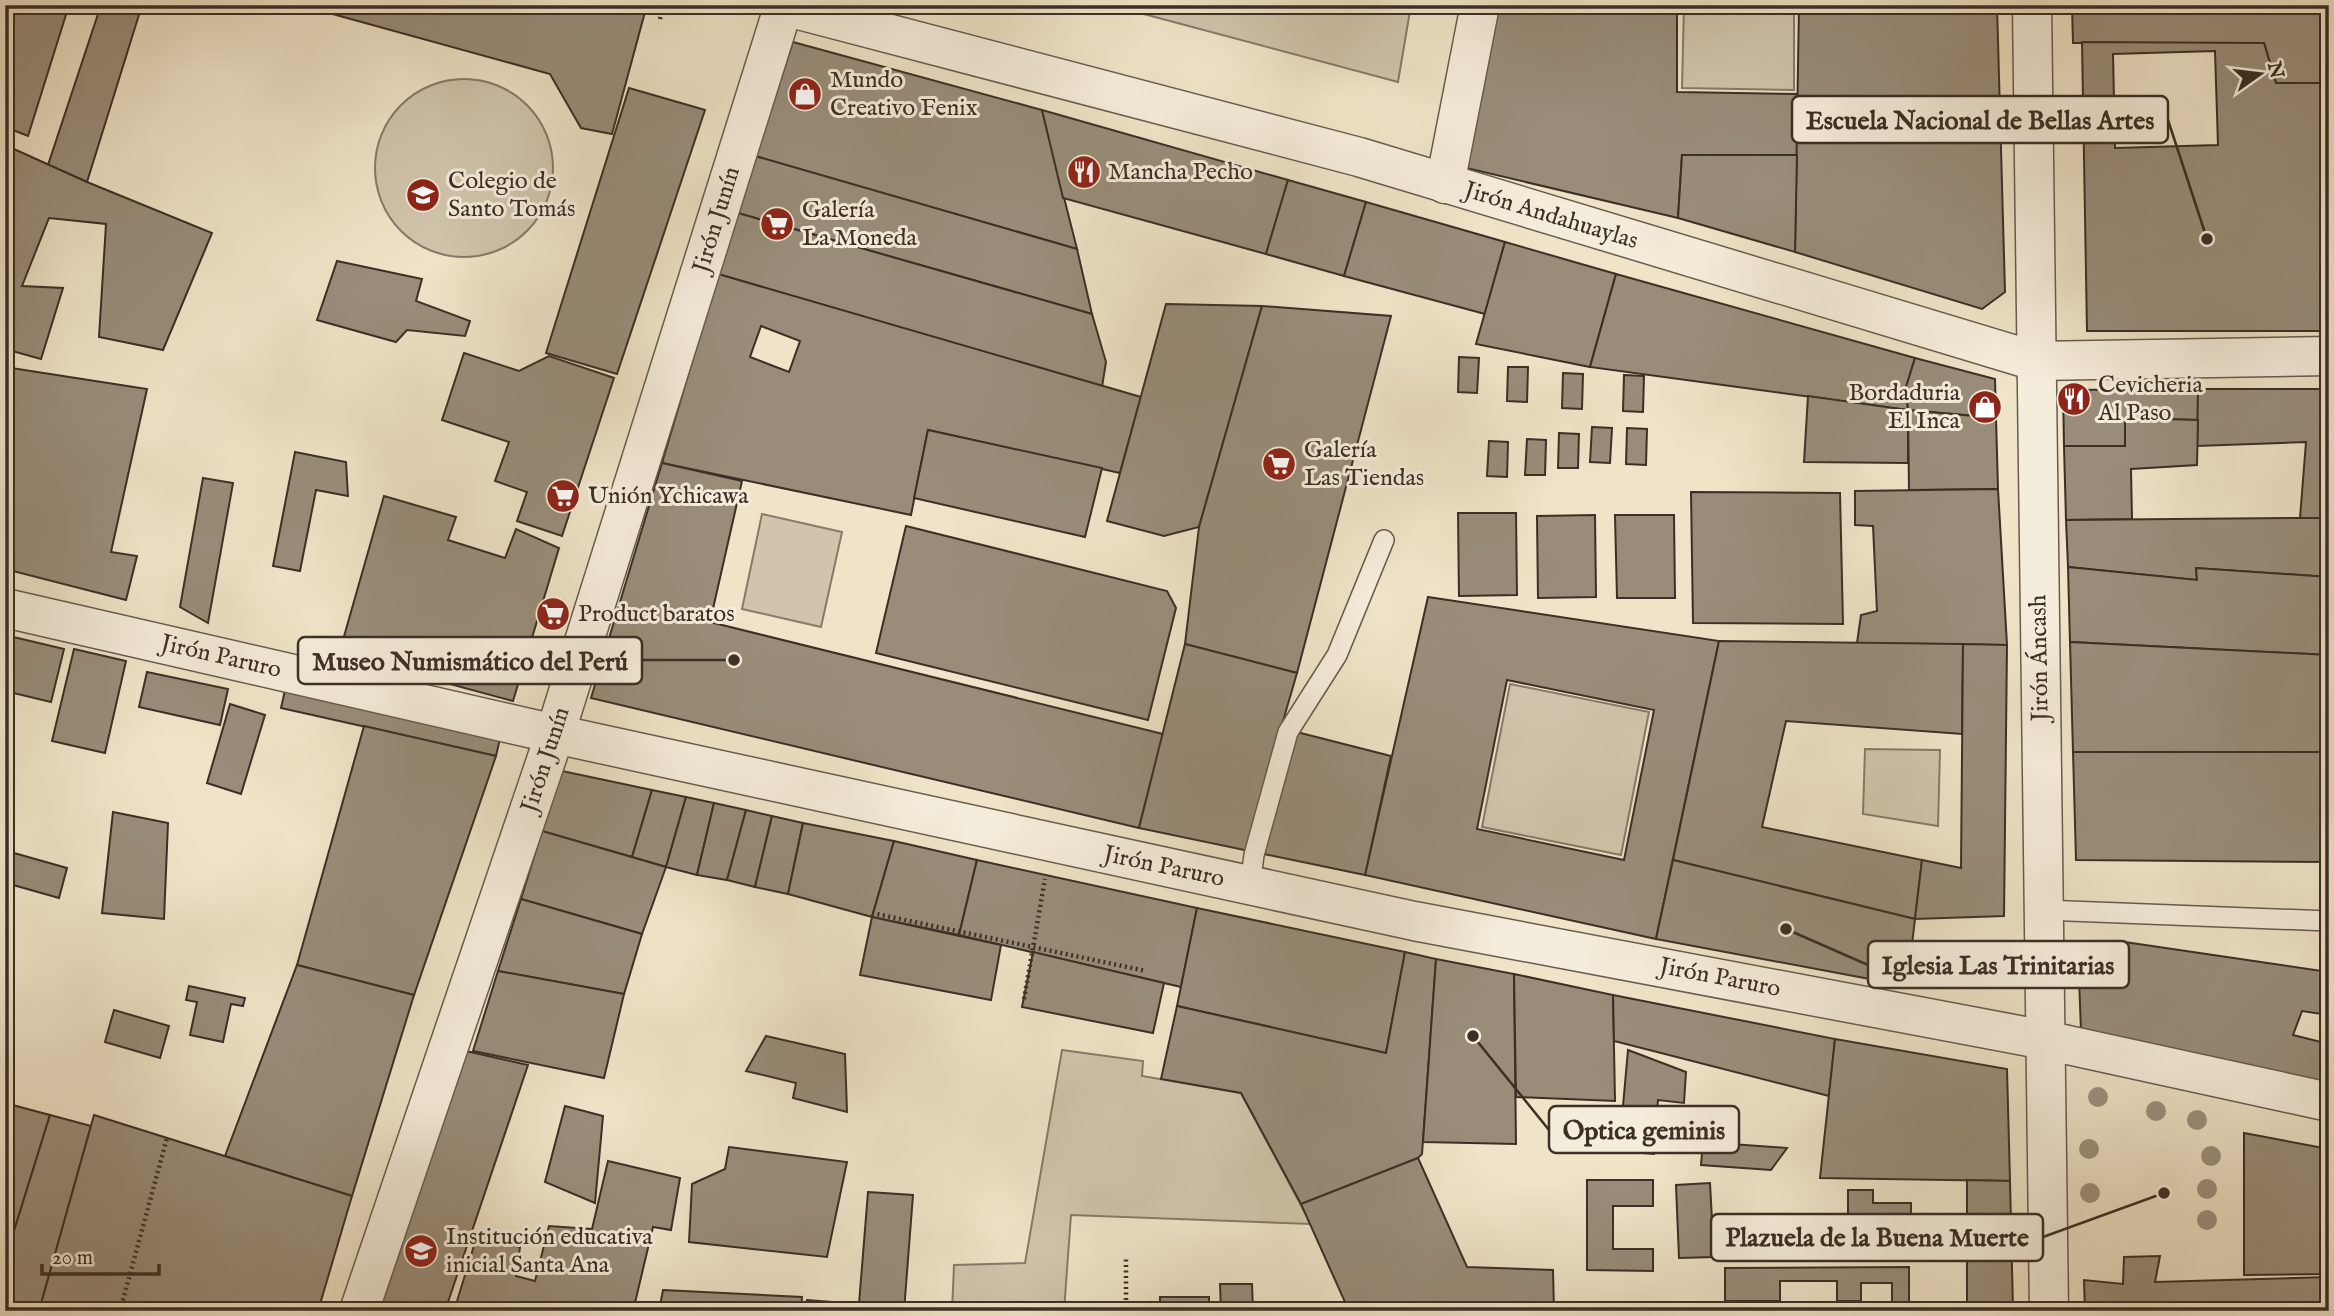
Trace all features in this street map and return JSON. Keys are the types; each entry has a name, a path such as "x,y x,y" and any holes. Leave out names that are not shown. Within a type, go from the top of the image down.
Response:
{"street":[{"path":"1445,184 1480,5"},
{"name":"Jirón Áncash","path":"2032,5 2049,1311"},
{"name":"Jirón Andahuaylas","path":"782,6 1359,157 2035,361 2329,356"},
{"name":"Jirón Junín","path":"359,1311 555,734 782,6"},
{"name":"Jirón Paruro","path":"5,608 555,734 1414,921 2045,1040 2329,1102"}],"lane":[{"path":"1250,885 1254,855 1288,732 1337,655 1384,540"},
{"path":"2043,911 2329,921"}],"path":[{"path":"660,19 663,5"},
{"path":"1024,999 1031,946 1053,843"},
{"path":"872,913 1146,971"},
{"path":"120,1311 167,1138"},
{"path":"1126,1259 1126,1311"}],"shaded area":[{"path":"1110,5 1411,5 1398,82"},
{"path":"1684,5 1794,5 1794,90 1682,88"},
{"path":"464,79 498,85 527,105 547,134 553,168 547,202 527,231 498,251 464,257 430,251 401,231 381,202 375,168 381,134 401,105 430,85"},
{"path":"762,514 842,532 821,627 742,609"},
{"path":"1510,684 1649,712 1621,855 1482,827"},
{"path":"1865,749 1940,750 1938,826 1863,814"},
{"path":"1062,1050 1143,1061 1142,1076 1241,1093 1311,1224 1071,1215 1064,1311 952,1311 954,1265 1025,1263"}],"building":[{"path":"15,5 69,5 28,136 5,127 5,32"},
{"path":"76,5 101,5 98,13"},
{"path":"101,5 142,5 87,182 48,165"},
{"path":"300,5 616,5 645,12 612,134 581,128 550,74"},
{"path":"1491,5 1677,5 1677,92 1799,94 1797,155 1682,155 1678,218 1458,166"},
{"path":"1799,5 1997,5 2005,292 1982,309 1795,252"},
{"path":"2072,5 2329,5 2329,83 2276,83 2264,43 2073,43"},
{"path":"793,42 1042,110 1077,249 755,156"},
{"path":"2082,42 2264,43 2276,83 2329,83 2329,331 2087,331","holes":["2215,51 2218,145 2115,148 2113,54"]},
{"path":"629,88 705,110 617,374 546,353"},
{"path":"1042,110 1288,180 1266,254 1063,198"},
{"path":"5,145 212,233 163,350 99,337 106,224 49,218 22,286 63,288 41,359 5,349"},
{"path":"1682,155 1797,155 1795,252 1678,218"},
{"path":"755,156 1077,249 1092,314 738,213"},
{"path":"1288,180 1366,202 1344,276 1266,254"},
{"path":"1366,202 1505,242 1485,314 1344,276"},
{"path":"738,213 1092,314 1106,362 1102,387 718,274"},
{"path":"1505,242 1616,274 1590,367 1476,344"},
{"path":"337,261 422,279 416,301 470,321 465,336 407,330 396,342 317,320"},
{"path":"718,274 1141,397 1120,473 928,430 911,515 662,463","holes":["761,326 800,341 789,372 750,357"]},
{"path":"1616,274 1915,358 1906,387 1908,410 1590,367"},
{"path":"1166,304 1262,306 1199,527 1164,536 1107,521"},
{"path":"1262,306 1391,316 1297,673 1185,644 1199,527"},
{"path":"464,353 519,371 549,356 614,378 562,536 517,521 527,492 495,481 509,442 442,420"},
{"path":"1459,357 1479,358 1477,393 1458,392"},
{"path":"1915,358 1995,379 1996,418 1908,410 1906,387"},
{"path":"5,367 147,389 111,552 137,556 126,600 5,569"},
{"path":"1508,367 1528,367 1527,402 1507,401"},
{"path":"1563,373 1583,374 1582,409 1562,408"},
{"path":"1624,375 1644,376 1643,412 1623,411"},
{"path":"2198,389 2198,420 2125,418 2125,446 2064,446 2063,390"},
{"path":"2198,389 2329,389 2329,518 2300,518 2306,442 2197,446"},
{"path":"1808,396 1908,410 1908,463 1804,462"},
{"path":"1908,410 1996,418 1998,489 1909,490"},
{"path":"2125,418 2198,420 2197,465 2131,469 2132,519 2066,520 2064,446 2125,446"},
{"path":"1592,427 1612,428 1610,463 1590,462"},
{"path":"1627,428 1647,429 1646,465 1626,464"},
{"path":"928,430 1102,468 1085,537 914,498"},
{"path":"1559,433 1579,434 1578,468 1558,468"},
{"path":"1527,439 1546,440 1545,475 1525,475"},
{"path":"1489,441 1508,442 1507,477 1487,476"},
{"path":"295,452 346,462 348,496 316,490 300,571 273,566"},
{"path":"662,463 742,481 710,622 1163,734 1139,828 591,698"},
{"path":"203,478 233,483 208,623 180,607"},
{"path":"1998,489 2007,645 1857,643 1861,615 1877,611 1873,526 1855,525 1855,491"},
{"path":"1691,492 1840,493 1843,624 1693,623"},
{"path":"384,496 456,517 448,540 505,558 516,529 559,548 513,701 339,654"},
{"path":"1458,513 1516,513 1517,595 1459,596"},
{"path":"1595,515 1596,597 1538,598 1537,516"},
{"path":"1615,515 1674,515 1675,598 1617,598"},
{"path":"2329,518 2329,577 2196,568 2197,580 2068,567 2066,520"},
{"path":"906,526 1167,591 1176,608 1148,720 876,653"},
{"path":"2068,567 2197,580 2196,568 2329,577 2329,655 2070,642"},
{"path":"1428,597 1719,641 1656,939 1365,875","holes":["1507,680 1654,710 1624,860 1477,829"]},
{"path":"5,635 64,649 51,702 5,691"},
{"path":"1719,641 1963,644 1962,734 1786,721 1762,827 1922,860 1915,919 1673,860"},
{"path":"2070,642 2329,655 2329,752 2073,752"},
{"path":"1185,644 1297,673 1281,728 1391,756 1365,875 1139,828"},
{"path":"1963,644 2007,645 2004,916 1915,919 1922,860 1961,868"},
{"path":"74,649 126,661 105,753 52,741"},
{"path":"147,672 228,689 220,725 139,707"},
{"path":"286,686 501,734 496,756 281,708"},
{"path":"230,704 265,715 241,794 207,783"},
{"path":"364,726 496,756 414,995 297,965"},
{"path":"2073,752 2329,752 2329,862 2076,860"},
{"path":"562,771 652,790 632,857 542,831"},
{"path":"652,790 686,797 666,867 632,857"},
{"path":"686,797 714,803 697,875 666,867"},
{"path":"714,803 746,810 727,880 697,875"},
{"path":"746,810 772,816 755,887 727,880"},
{"path":"113,812 168,823 164,919 102,913"},
{"path":"772,816 803,823 788,894 755,887"},
{"path":"803,823 894,841 872,917 788,894"},
{"path":"542,831 666,867 642,934 521,899"},
{"path":"894,841 977,860 959,935 872,917"},
{"path":"14,853 67,868 59,898 6,883"},
{"path":"977,860 1197,908 1181,987 959,935"},
{"path":"1673,860 1915,919 1907,986 1656,939"},
{"path":"521,899 642,934 624,994 498,971"},
{"path":"1197,908 1405,952 1386,1053 1177,1006"},
{"path":"872,917 1001,945 991,1000 860,975"},
{"path":"2118,941 2329,972 2329,1015 2302,1011 2293,1035 2329,1044 2329,1084 2081,1031 2078,952 2117,955"},
{"path":"1033,952 1164,983 1153,1033 1022,1007"},
{"path":"1405,952 1436,959 1422,1154 1418,1158 1301,1204 1241,1093 1161,1079 1177,1006 1386,1053"},
{"path":"1436,959 1514,974 1516,1144 1423,1142"},
{"path":"297,965 414,995 352,1196 225,1156"},
{"path":"498,971 624,994 604,1078 473,1051"},
{"path":"1514,974 1613,995 1615,1101 1516,1097"},
{"path":"189,986 245,998 243,1006 231,1004 223,1042 190,1035 197,1002 186,1000"},
{"path":"1613,995 1835,1039 1829,1096 1614,1041"},
{"path":"114,1010 169,1026 160,1058 105,1042"},
{"path":"766,1036 845,1054 847,1112 793,1098 796,1083 746,1071"},
{"path":"1835,1039 2007,1069 2010,1181 1820,1178"},
{"path":"1628,1050 1686,1072 1684,1103 1658,1100 1654,1154 1619,1151"},
{"path":"466,1051 528,1065 445,1311 378,1311"},
{"path":"5,1103 50,1115 5,1260"},
{"path":"565,1106 603,1116 595,1203 545,1182"},
{"path":"50,1115 91,1126 39,1311 5,1311 5,1260"},
{"path":"94,1115 352,1196 318,1311 39,1311"},
{"path":"2244,1133 2329,1149 2329,1274 2244,1275"},
{"path":"1703,1142 1787,1148 1771,1170 1701,1165"},
{"path":"729,1147 847,1162 827,1257 689,1242 692,1184 725,1169"},
{"path":"1418,1158 1467,1267 1553,1270 1554,1311 1349,1311 1301,1204"},
{"path":"608,1161 680,1178 671,1230 653,1227 633,1311 454,1311 477,1236 520,1247 516,1276 535,1281 549,1226 592,1229"},
{"path":"1587,1180 1653,1180 1653,1206 1613,1206 1613,1249 1653,1249 1653,1271 1587,1270"},
{"path":"1967,1180 2010,1181 2013,1310 1967,1309"},
{"path":"1710,1183 1714,1257 1679,1258 1676,1185"},
{"path":"1848,1190 1873,1190 1873,1203 1911,1203 1911,1241 1848,1242"},
{"path":"868,1192 913,1195 904,1311 806,1311 807,1300 859,1304"},
{"path":"2160,1256 2155,1282 2329,1277 2329,1311 2085,1311 2084,1280 2123,1284 2124,1257"},
{"path":"1909,1267 1909,1309 1904,1311 1892,1311 1892,1283 1861,1283 1861,1301 1837,1301 1837,1281 1780,1281 1780,1301 1725,1301 1725,1268"},
{"path":"1220,1284 1252,1284 1253,1311 1221,1311"},
{"path":"663,1290 802,1297 801,1311 659,1311"},
{"path":"1160,1297 1209,1297 1209,1311 1160,1311"}],"place":[{"name":"Mundo Creativo Fenix","path":"805,94"},
{"name":"Mancha Pecho","path":"1084,172"},
{"name":"Colegio de Santo Tomás","path":"423,195"},
{"name":"Galería La Moneda","path":"777,224"},
{"name":"Escuela Nacional de Bellas Artes","path":"2207,239"},
{"name":"Cevicheria Al Paso","path":"2074,399"},
{"name":"Bordaduria El Inca","path":"1985,407"},
{"name":"Galería Las Tiendas","path":"1279,464"},
{"name":"Unión Ychicawa","path":"563,496"},
{"name":"Product baratos","path":"553,614"},
{"name":"Museo Numismático del Perú","path":"734,660"},
{"name":"Iglesia Las Trinitarias","path":"1786,929"},
{"name":"Optica geminis","path":"1473,1036"},
{"name":"Plazuela de la Buena Muerte","path":"2164,1193"},
{"name":"Institución educativa inicial Santa Ana","path":"421,1251"}]}
